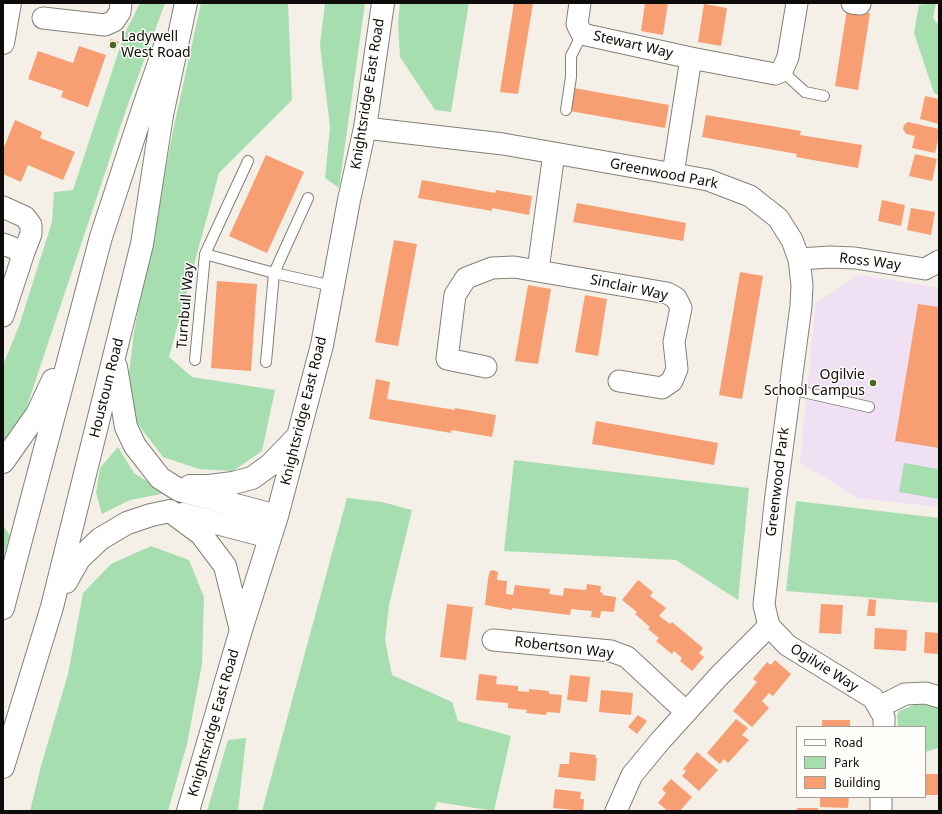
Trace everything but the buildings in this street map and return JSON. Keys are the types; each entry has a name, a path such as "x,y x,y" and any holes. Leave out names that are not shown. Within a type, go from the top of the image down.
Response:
{"street":[{"path":"3,43 10,3"},
{"path":"43,18 105,25 114,21 120,12 121,3"},
{"path":"3,608 106,222 144,106 181,3"},
{"name":"Houstoun Road","path":"3,767 52,607 115,358 142,244 162,115 186,3"},
{"name":"Knightsridge East Road","path":"188,811 241,630 277,516 322,345 349,200 365,128 383,3"},
{"name":"Stewart Way","path":"580,3 577,24 582,34 691,58 775,74 782,71"},
{"path":"782,71 788,57 797,3"},
{"name":"Stewart Way","path":"673,174 691,58"},
{"name":"Greenwood Park","path":"365,128 503,144 708,180 750,196 778,218 792,240 799,259 802,285 764,605 769,626"},
{"path":"538,270 554,153"},
{"path":"3,207 25,217 32,225 31,234 3,316"},
{"path":"3,244 24,252"},
{"name":"Ross Way","path":"799,259 830,256 855,258 925,269 939,261"},
{"name":"Sinclair Way","path":"486,367 447,359 455,294 466,278 492,268 514,267 667,293 676,298 681,308 674,342 677,370 672,381 662,388 619,381"},
{"path":"3,462 37,414 79,324"},
{"path":"115,358 126,427 135,446 160,478 179,490 277,516"},
{"path":"160,478 183,486 209,486 233,483 252,478 270,465 298,435"},
{"path":"170,511 201,534 225,566 241,630"},
{"path":"52,607 79,559 100,539 128,523 151,515 170,511 270,537"},
{"path":"616,811 632,775 720,675 769,626"},
{"name":"Ogilvie Way","path":"769,626 787,645 873,698 882,717 905,694 926,693 939,697"},
{"name":"Robertson Way","path":"493,640 611,651 627,657 686,712"},
{"path":"881,798 881,811"}],"lane":[{"path":"566,110 571,77 571,56 582,34"},
{"path":"782,71 805,92 824,96"},
{"name":"Turnbull Way","path":"195,360 205,254 248,161"},
{"path":"266,362 274,273 308,198"},
{"name":"Turnbull Way","path":"205,254 274,273 333,286"},
{"path":"790,389 869,407"}],"shaded area":[{"name":"Ogilvie School Campus","path":"859,275 939,288 939,507 857,498 800,462 816,303"}],"green space":[{"path":"140,3 165,3 126,110 22,421 3,453 3,365 19,326 52,222 54,192 73,190 124,35"},
{"path":"201,3 288,3 292,100 219,173 169,357 192,377 275,390 262,451 233,471 199,469 163,457 137,423 128,382 134,332 174,126"},
{"path":"325,3 365,3 339,188 325,178 330,127 320,45"},
{"path":"400,3 469,3 451,112 435,110 400,57 398,22"},
{"path":"936,3 933,18 939,26 939,95 934,93 914,33 919,5"},
{"path":"118,447 134,473 166,493 130,500 102,514 96,493 100,468"},
{"path":"514,460 749,488 738,600 676,560 504,551"},
{"path":"904,463 939,469 939,499 899,492"},
{"path":"347,498 382,502 412,510 389,605 385,640 392,675 452,702 458,721 511,736 494,811 437,802 434,811 262,811"},
{"path":"796,501 939,518 939,603 786,591"},
{"path":"3,525 10,536 3,557"},
{"path":"151,546 189,560 204,597 202,664 187,744 168,811 30,811 41,766 68,674 83,593 111,564"},
{"path":"919,703 931,703 939,707 939,748 926,752 926,726 898,726 897,716 899,711"},
{"path":"246,738 238,811 207,811 228,740"}],"place":[{"name":"Ladywell West Road","path":"113,45"},
{"name":"Ogilvie School Campus","path":"873,383"}]}
